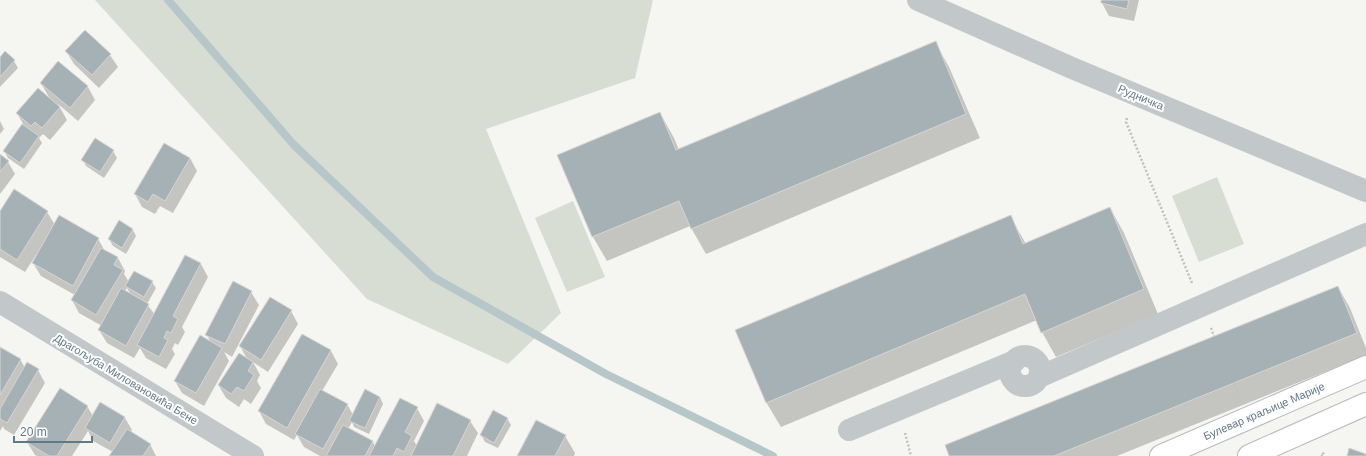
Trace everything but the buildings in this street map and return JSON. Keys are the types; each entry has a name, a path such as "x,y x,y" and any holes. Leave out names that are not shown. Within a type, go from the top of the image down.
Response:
{"main road":[{"name":"Булевар краљице Марије","path":"1161,456 1366,367"},
{"path":"1249,456 1366,404"}],"street":[{"name":"Рудничка","path":"918,0 1136,95 1366,191"},
{"path":"849,430 1015,361 1010,370 1012,379 1024,386 1029,386 1033,384 1039,376 1366,234"},
{"name":"Драгољуба Миловановића Бене","path":"0,302 253,456"}],"path":[{"path":"1136,95 1126,122 1201,306"},
{"path":"903,427 911,456"}],"shaded area":[{"path":"95,0 653,0 635,78 486,129 561,313 508,364 367,299"},
{"path":"1217,177 1244,244 1199,262 1172,196"},
{"path":"573,201 605,277 567,292 535,218"}],"waterway":[{"path":"168,0 294,145 433,277 606,374 773,456"}]}
